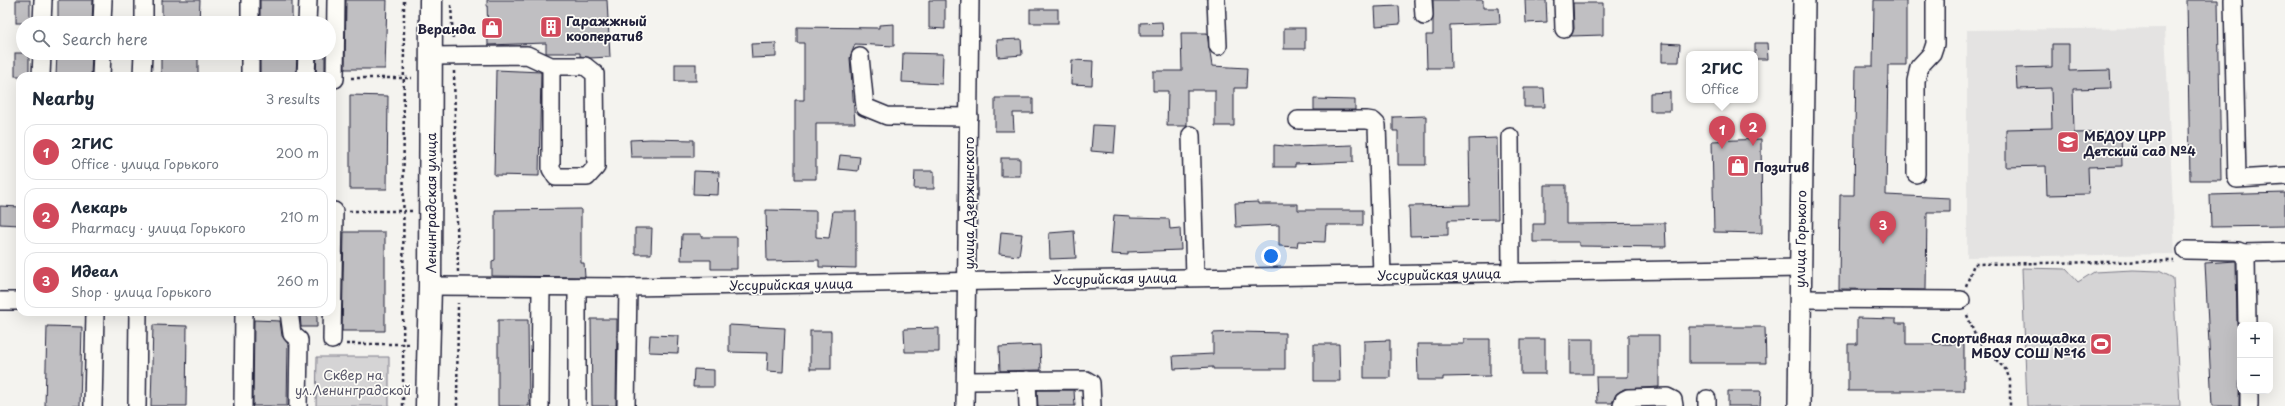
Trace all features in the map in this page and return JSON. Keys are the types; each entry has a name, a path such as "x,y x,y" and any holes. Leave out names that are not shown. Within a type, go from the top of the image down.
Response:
{"highway":[{"name":"Ленинградская улица","path":"427,406 427,344 430,286 431,0"}],"main road":[{"name":"улица Горького","path":"1799,406 1804,0"}],"street":[{"path":"42,16 43,0"},
{"path":"102,16 103,0"},
{"path":"144,0 144,16"},
{"path":"250,0 250,16"},
{"path":"307,16 308,0"},
{"path":"336,0 336,16"},
{"name":"улица Дзержинского","path":"966,406 970,0"},
{"path":"1216,0 1218,46"},
{"path":"1563,0 1564,29"},
{"path":"1916,174 1916,81 1919,67 1932,53 1935,44 1935,0"},
{"path":"2233,0 2237,179 2285,176"},
{"path":"431,56 527,55 551,66 585,66 594,74 596,167 587,177 556,177 551,169 551,66"},
{"path":"860,57 865,107 887,116 969,117"},
{"path":"41,72 42,60"},
{"path":"101,72 102,60"},
{"path":"142,72 143,60"},
{"path":"250,60 250,72"},
{"path":"306,72 307,60"},
{"path":"335,60 335,72"},
{"path":"1298,120 1367,120 1373,121 1377,125 1382,275"},
{"path":"1191,134 1194,277"},
{"path":"1510,137 1511,273"},
{"path":"2188,251 2238,251 2243,253 2285,252"},
{"path":"2243,253 2246,258 2247,322"},
{"name":"Уссурийская улица","path":"430,286 577,288 1800,268"},
{"path":"540,406 541,287"},
{"path":"626,406 628,287"},
{"path":"577,288 577,406"},
{"path":"1800,299 1961,300"},
{"path":"0,301 16,301"},
{"path":"93,406 95,316"},
{"path":"137,406 138,316"},
{"path":"243,406 244,316"},
{"path":"290,316 292,334 299,340 298,406"},
{"path":"332,316 332,340"},
{"path":"1027,380 1028,406"},
{"path":"966,381 1086,380 1091,383 1092,406"},
{"path":"2249,394 2249,406"},
{"path":"1622,406 1624,400 1628,398 1667,397 1673,400 1674,406"}],"path":[{"path":"403,406 404,0"},
{"path":"451,0 454,56 458,286 457,406"},
{"path":"336,79 430,78"},
{"path":"336,211 430,211"},
{"path":"2010,406 2010,380 2006,370 1977,340 1961,300 1974,264 2176,261 2188,251"},
{"path":"332,340 338,344 427,344"}],"shaded area":[{"name":"МБДОУ ЦРР Детский сад №4","path":"2165,28 2175,254 1967,257 1967,30"}],"green space":[{"name":"Спортивная площадка МБОУ СОШ №16","path":"2022,268 2066,269 2078,282 2094,272 2133,270 2159,271 2173,278 2180,406 2027,406"},
{"name":"Сквер на ул.Ленинградской","path":"317,357 389,357 389,406 316,406"}],"building":[{"path":"16,0 30,0 30,16 16,16"},
{"path":"58,0 93,0 92,16 58,16"},
{"path":"162,0 200,0 199,16 162,16"},
{"path":"260,0 292,0 292,16 260,16"},
{"path":"346,0 387,0 385,69 345,69"},
{"path":"487,0 607,0 610,57 590,58 580,56 580,53 546,53 546,43 488,45"},
{"path":"929,0 945,0 945,29 929,28"},
{"path":"1433,0 1483,0 1483,8 1499,8 1500,23 1450,25 1451,68 1427,68 1426,35 1433,35"},
{"path":"1525,0 1546,0 1547,22 1526,23"},
{"path":"1874,0 1906,0 1906,65 1888,65 1886,195 1950,198 1950,212 1927,212 1926,290 1839,289 1840,195 1854,195 1856,66 1873,66"},
{"path":"2187,0 2218,0 2221,180 2190,180"},
{"path":"1573,3 1603,3 1603,35 1571,36 1574,29"},
{"path":"1399,6 1400,24 1376,26 1375,7"},
{"path":"1030,9 1058,9 1058,23 1030,23"},
{"path":"1162,22 1163,36 1140,36 1140,23"},
{"path":"894,24 894,46 855,44 850,58 855,123 816,123 816,179 795,179 795,100 804,100 804,43 797,43 797,27 879,28 879,25"},
{"path":"1284,28 1305,28 1305,49 1284,49"},
{"path":"1181,33 1207,33 1212,66 1247,68 1246,88 1234,88 1234,126 1215,126 1215,90 1187,90 1187,126 1167,126 1168,91 1153,91 1153,71 1182,71"},
{"path":"1021,39 1022,55 998,57 997,40"},
{"path":"776,43 776,57 752,58 751,44"},
{"path":"1662,43 1680,44 1679,62 1662,62"},
{"path":"1755,43 1767,43 1768,59 1758,59 1758,51 1755,51"},
{"path":"2052,44 2069,44 2069,71 2110,70 2111,88 2073,89 2074,133 2121,132 2122,166 2088,167 2089,194 2047,195 2046,166 2006,167 2006,129 2052,128 2051,88 2017,89 2016,68 2052,67"},
{"path":"16,53 16,60 29,60 29,72 16,72 15,76"},
{"path":"903,53 943,54 942,84 902,82"},
{"path":"57,60 92,60 91,72 56,72"},
{"path":"161,60 198,60 198,72 161,72"},
{"path":"260,60 297,60 296,72 260,72"},
{"path":"317,60 325,60 325,72 316,72"},
{"path":"1072,60 1093,61 1092,85 1071,84"},
{"path":"675,64 696,64 696,81 675,81"},
{"path":"496,70 541,72 539,176 494,175"},
{"path":"1524,88 1544,88 1545,107 1524,107"},
{"path":"1670,92 1670,111 1650,111 1650,93"},
{"path":"350,95 388,96 387,189 350,189"},
{"path":"995,98 1033,98 1033,113 1013,113 1014,131 995,131"},
{"path":"1314,99 1355,100 1355,110 1314,110"},
{"path":"1426,116 1426,165 1398,165 1398,131 1393,131 1393,117"},
{"path":"1093,125 1116,126 1114,153 1091,151"},
{"path":"1497,138 1498,219 1448,220 1448,235 1410,236 1409,206 1470,205 1469,139"},
{"path":"1761,139 1762,233 1714,232 1712,141"},
{"path":"630,140 694,140 694,157 631,157"},
{"path":"1274,145 1295,147 1353,145 1353,162 1295,164 1295,167 1274,167"},
{"path":"840,155 860,157 858,171 838,169"},
{"path":"1001,158 1020,158 1020,176 1001,176"},
{"path":"694,171 719,172 718,195 693,194"},
{"path":"915,171 934,171 934,189 914,189"},
{"path":"1544,185 1566,185 1566,224 1665,223 1666,247 1579,246 1579,242 1533,242 1533,224 1544,224"},
{"path":"2285,193 2285,226 2211,227 2210,195"},
{"path":"1258,202 1258,204 1298,204 1298,210 1363,210 1363,225 1326,225 1325,242 1298,241 1297,247 1279,246 1279,225 1236,227 1235,203"},
{"path":"0,206 16,207 16,225 0,224"},
{"path":"581,209 581,263 584,263 585,277 492,276 492,261 495,260 495,210"},
{"path":"766,210 816,211 816,237 829,238 833,211 856,211 856,268 819,267 819,260 767,261"},
{"path":"1114,215 1130,216 1130,218 1169,219 1170,229 1180,228 1181,250 1128,252 1128,255 1111,254"},
{"path":"635,228 652,228 651,254 635,254"},
{"path":"1074,231 1076,258 1050,259 1049,233"},
{"path":"344,232 385,232 385,331 342,331"},
{"path":"1001,232 1022,234 1019,256 999,254"},
{"path":"682,234 701,234 701,237 737,237 737,269 711,269 711,260 681,260"},
{"path":"2236,261 2237,394 2239,394 2239,406 2212,406 2205,263"},
{"path":"300,316 317,316 317,327 301,327"},
{"path":"1857,318 1896,319 1896,323 1906,323 1906,344 1964,344 1964,391 1848,391 1848,344 1857,344"},
{"path":"591,319 617,319 616,406 592,406"},
{"path":"254,320 280,321 282,336 288,344 287,406 253,406"},
{"path":"498,320 528,320 529,406 498,406"},
{"path":"153,325 187,326 186,406 151,406"},
{"path":"729,325 785,328 783,372 767,371 768,353 729,352"},
{"path":"47,326 82,327 80,406 45,406"},
{"path":"1689,327 1765,327 1766,363 1689,363"},
{"path":"939,328 939,352 905,352 904,329"},
{"path":"810,331 831,331 831,369 810,369"},
{"path":"1213,333 1285,333 1285,369 1213,369 1213,367 1174,369 1173,356 1213,354"},
{"path":"650,335 679,336 678,353 649,352"},
{"path":"1628,335 1659,335 1659,387 1624,389 1616,394 1612,403 1597,403 1596,377 1628,377"},
{"path":"1464,339 1490,339 1490,376 1443,377 1443,380 1418,380 1417,344 1464,344"},
{"path":"1521,339 1545,339 1545,374 1521,374"},
{"path":"1570,339 1593,339 1593,374 1570,374"},
{"path":"1390,340 1390,378 1364,378 1364,341"},
{"path":"1314,344 1339,344 1340,381 1314,381"},
{"path":"1040,345 1041,370 1000,371 999,347"},
{"path":"694,369 714,370 714,387 693,387"},
{"path":"1037,390 1074,390 1075,406 1038,406"},
{"path":"1728,391 1761,391 1760,406 1728,406"}],"place":[{"name":"Гаражжный кооператив","path":"551,27"},
{"name":"Веранда","path":"492,28"},
{"name":"МБДОУ ЦРР Детский сад №4","path":"2068,142"},
{"name":"Лекарь","path":"1753,146"},
{"name":"2ГИС","path":"1722,149"},
{"name":"Позитив","path":"1738,166"},
{"name":"Идеал","path":"1883,244"},
{"name":"Спортивная площадка МБОУ СОШ №16","path":"2101,344"}]}
